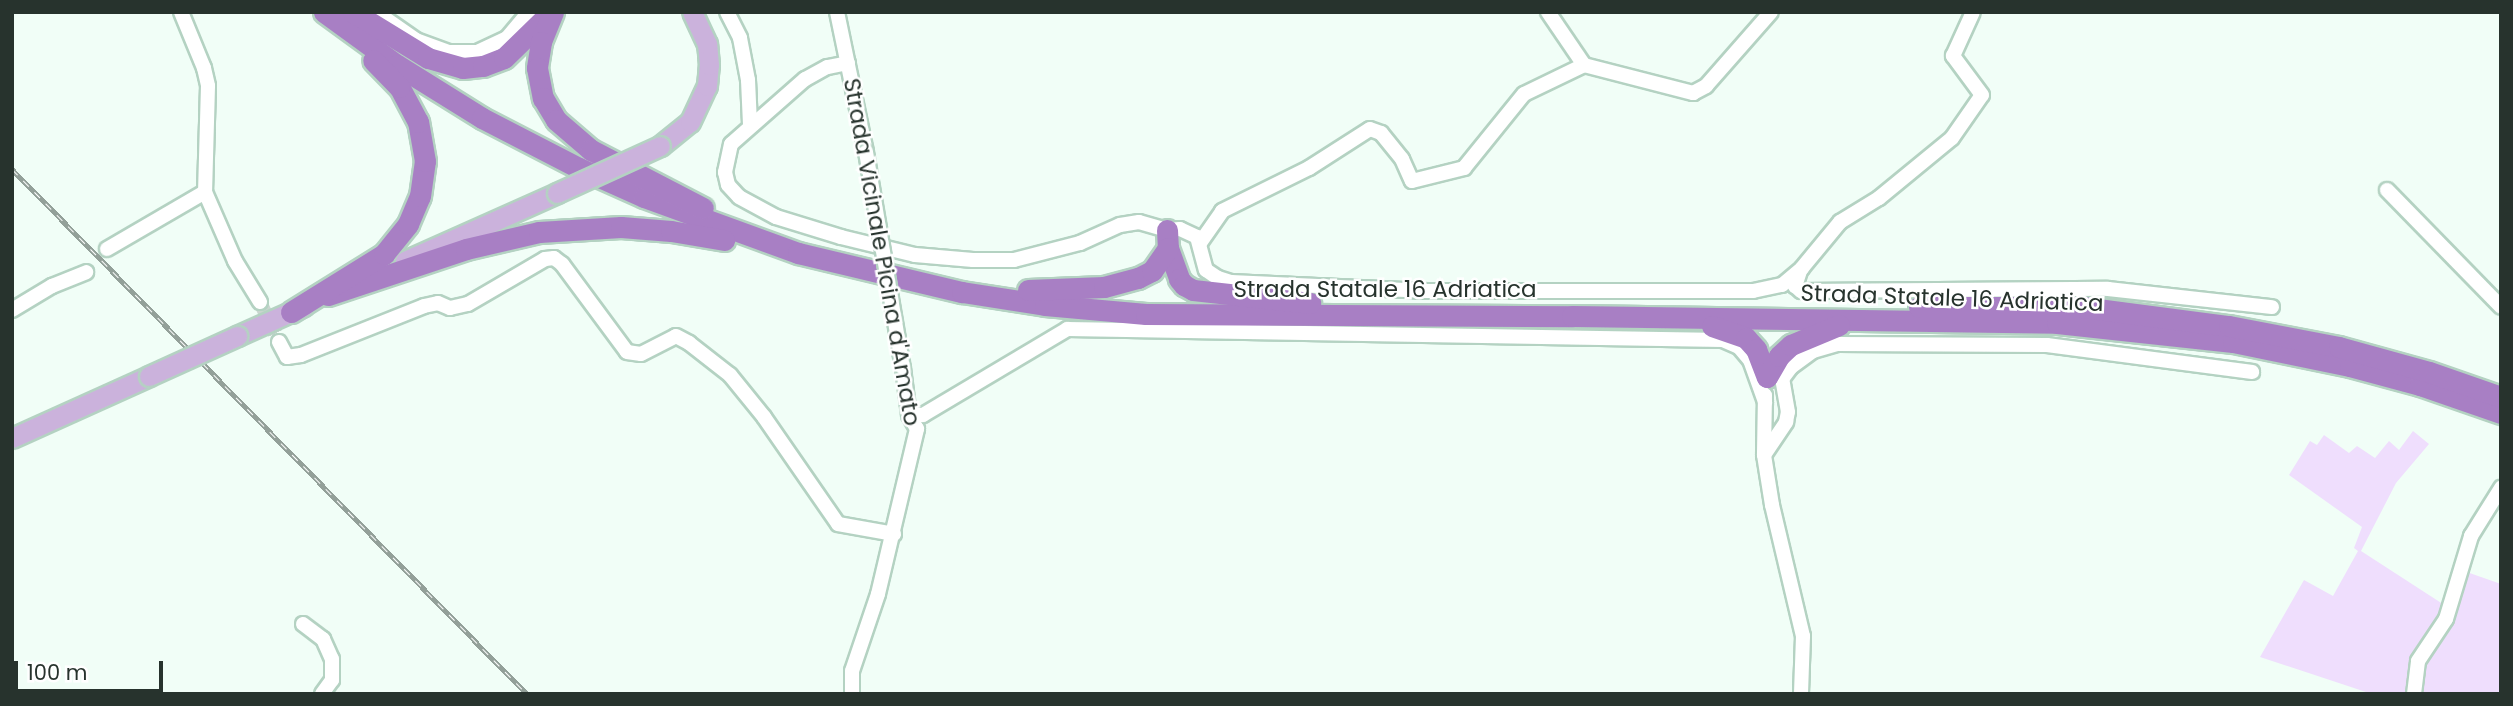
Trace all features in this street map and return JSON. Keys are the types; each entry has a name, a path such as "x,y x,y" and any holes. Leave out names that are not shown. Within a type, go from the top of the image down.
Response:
{"highway":[{"name":"Strada Statale 16 Adriatica","path":"322,12 443,95 512,135 579,168 727,230 846,266 962,292 1123,313 2057,323 2233,342 2350,366 2420,385 2501,413"},
{"path":"291,312 370,264 390,248 416,208 425,171 419,128 403,92 322,12"},
{"name":"Strada Statale 16 Adriatica","path":"345,12 417,63 507,118 597,163 703,208 775,234 876,261 1028,290 1152,302 2082,307 2229,326 2339,347 2429,372 2501,397"},
{"path":"354,12 428,58 467,68 503,58 553,12"},
{"path":"553,12 541,42 537,71 543,98 556,120 591,150 703,208"},
{"path":"328,295 505,238 589,228 679,232 846,266"},
{"path":"1028,290 1104,287 1138,278 1152,271 1168,239"},
{"path":"1168,239 1179,279 1193,290 1310,303"},
{"path":"1678,318 1721,327 1746,338 1756,349 1767,377"},
{"path":"1767,377 1779,356 1791,345 1833,327 1859,320"}],"main road":[{"path":"12,438 660,146 690,122 707,86 708,49 692,12"}],"street":[{"path":"181,12 204,68 208,86 205,192 235,261 260,302"},
{"path":"376,12 416,40 449,52 477,51 507,37 529,12"},
{"path":"727,12 740,38 748,80 750,124"},
{"name":"Strada Vicinale Picina d'Amato","path":"837,12 866,152 909,415 917,429 894,534 865,641 852,671 852,694"},
{"path":"1548,12 1584,65"},
{"path":"1200,243 1222,211 1309,168 1370,129 1381,133 1402,159 1412,181 1464,168 1524,94 1584,65 1693,93 1706,86 1771,12"},
{"path":"848,63 827,67 805,79 750,124 731,144 725,172 728,185 739,197 776,217 841,237 915,255 1014,260 1080,243 1120,225 1139,222 1168,239 1189,233 1200,243 1206,270 1231,282 1414,290 1753,291 1782,285 1802,268 1840,222 1879,198 1952,138 1982,95 1953,56 1973,12"},
{"path":"2387,190 2501,307"},
{"path":"107,249 205,192"},
{"path":"279,342 287,357 300,355 424,306 438,303 450,307 468,304 545,259 554,258 627,352 641,354 676,337 689,343 730,375 765,417 838,524 894,534"},
{"path":"1802,268 1795,286 1801,291 2108,289 2272,307"},
{"path":"12,310 52,286 86,272"},
{"path":"909,415 923,415 1067,329 1723,340 1738,347 1750,360 1765,402"},
{"path":"1764,455 1786,422 1788,412 1782,379 1791,367 1813,351 1838,344 2047,345 2252,372"},
{"path":"1767,377 1764,455 1772,505 1803,636 1801,694"},
{"path":"2414,694 2418,661 2446,620 2471,536 2501,488"},
{"path":"303,624 323,639 332,659 332,680 322,694"}],"shaded area":[{"path":"2413,431 2429,444 2396,483 2361,551 2449,608 2461,570 2501,584 2501,694 2372,694 2260,657 2304,580 2333,596 2358,551 2354,548 2362,527 2289,475 2310,441 2317,445 2324,435 2349,453 2357,446 2375,458 2389,441 2399,450"}],"tunnel":[{"path":"260,302 279,342"}],"railway":[{"path":"12,169 527,694"}]}
